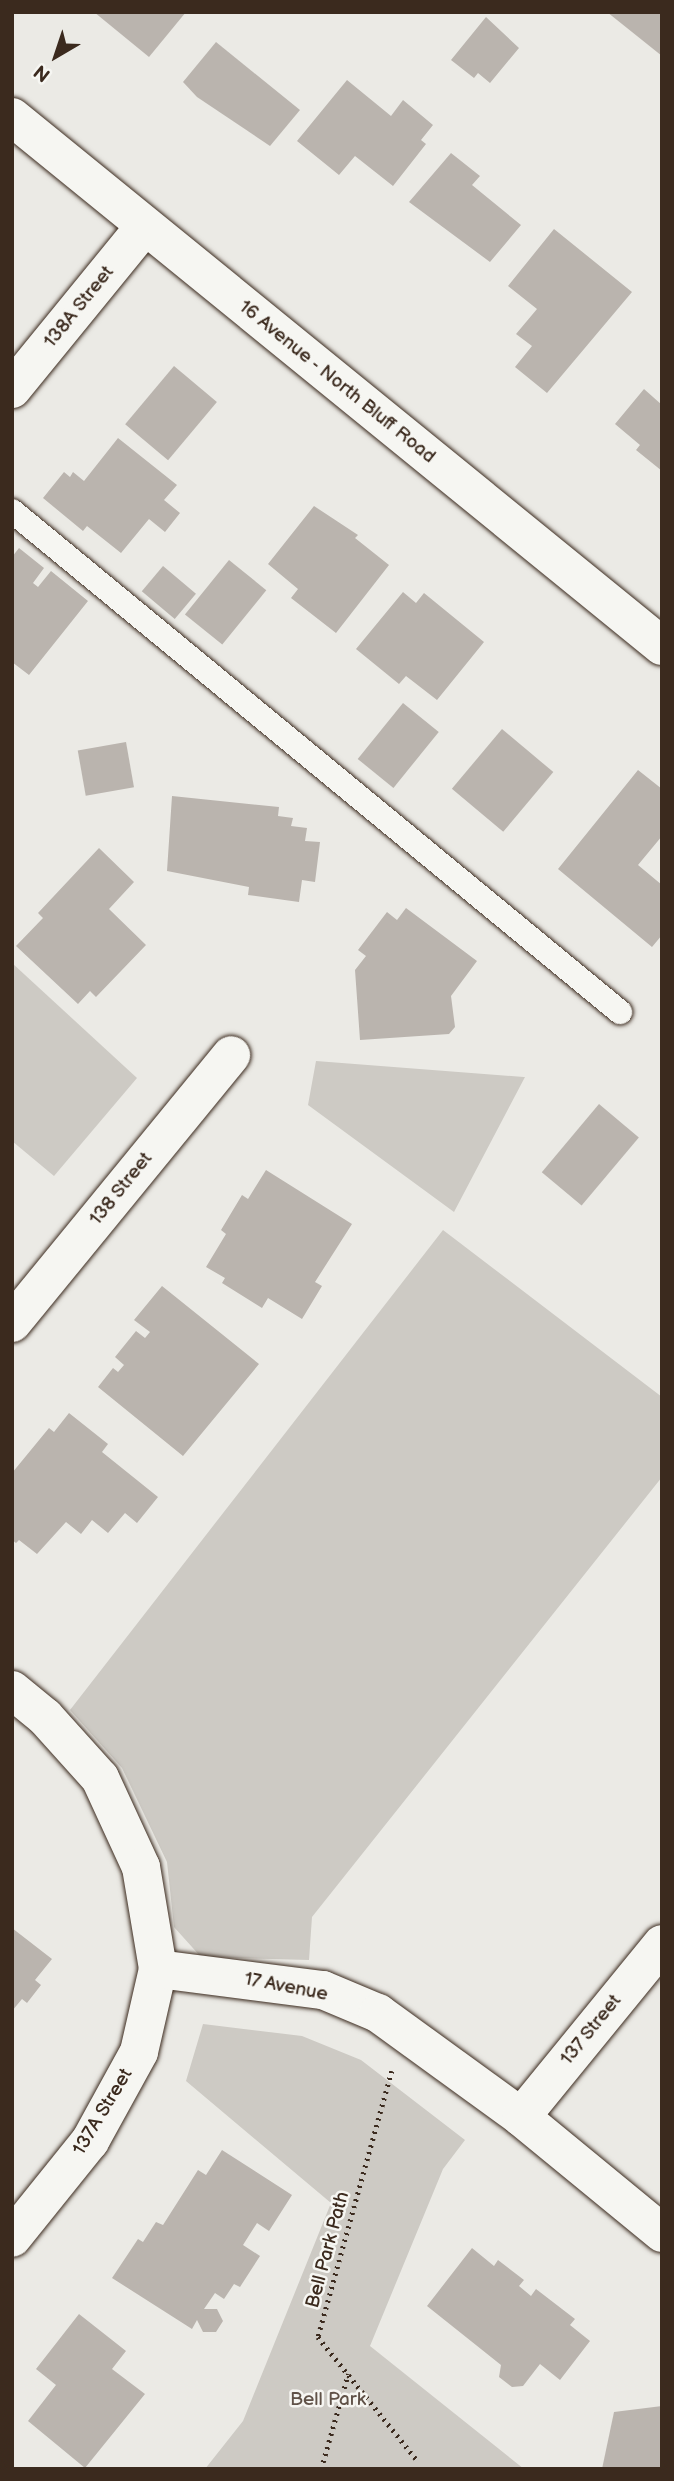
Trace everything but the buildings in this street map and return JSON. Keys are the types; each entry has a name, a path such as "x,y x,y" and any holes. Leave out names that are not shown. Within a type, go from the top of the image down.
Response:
{"street":[{"name":"16 Avenue - North Bluff Road","path":"12,117 662,646"},
{"name":"138A Street","path":"12,389 145,226"},
{"name":"138 Street","path":"12,1323 231,1055"},
{"path":"12,1690 45,1717 100,1778 141,1867 158,1969"},
{"name":"137 Street","path":"521,2117 662,1944"},
{"name":"17 Avenue","path":"158,1969 323,1990 378,2012 521,2117 662,2233"},
{"name":"137A Street","path":"12,2238 90,2141 139,2052 158,1969"}],"lane":[{"path":"12,511 620,1012"}],"path":[{"name":"Bell Park Path","path":"348,2373 318,2337 403,2029"},
{"path":"348,2373 417,2460"},
{"path":"321,2469 348,2373"}],"green space":[{"path":"12,963 137,1078 54,1176 12,1141"},
{"path":"316,1061 525,1077 454,1212 308,1105"},
{"path":"443,1230 662,1397 662,1477 312,1917 309,1960 201,1957 174,1927 167,1862 122,1768 70,1710"},
{"name":"Bell Park","path":"203,2024 302,2036 361,2060 465,2140 443,2169 370,2346 524,2469 205,2469 243,2421 331,2203 186,2081"}]}
